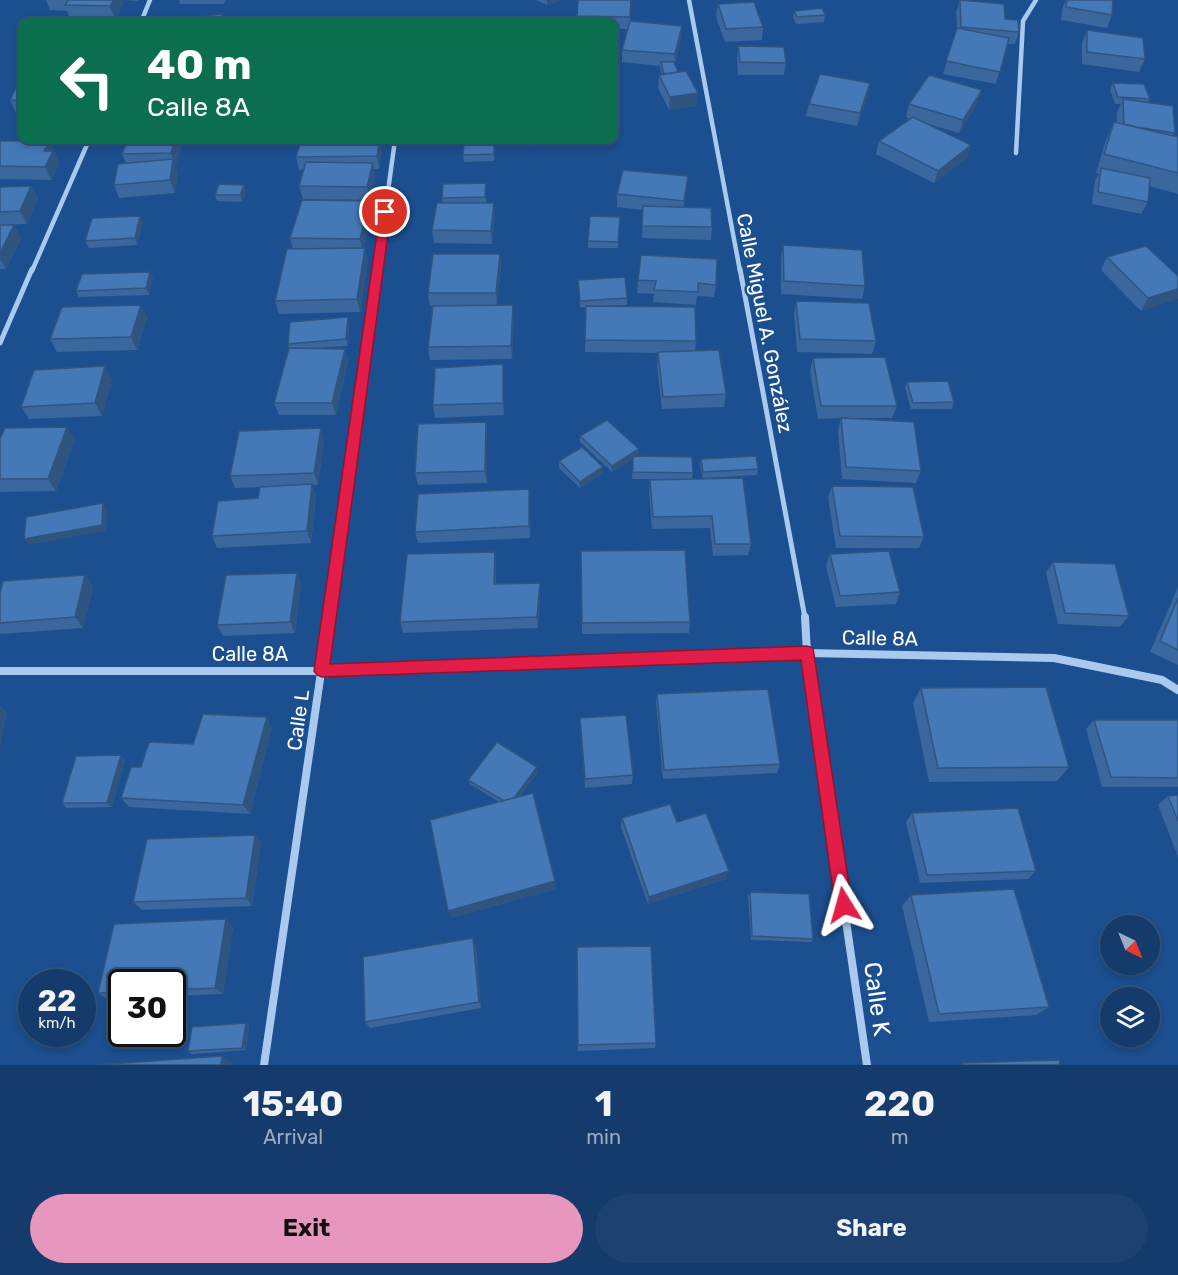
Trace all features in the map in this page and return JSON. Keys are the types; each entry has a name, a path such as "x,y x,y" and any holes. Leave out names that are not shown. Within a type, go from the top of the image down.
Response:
{"street":[{"path":"143,18 150,0"},
{"name":"Calle Miguel A. González","path":"689,0 805,612 807,653"},
{"path":"1016,153 1023,21 1036,0"},
{"path":"0,343 87,144"},
{"name":"Calle L","path":"264,1065 322,671 395,144"},
{"name":"Calle 8A","path":"0,671 322,671 807,653 1054,658 1162,680 1178,690"},
{"name":"Calle K","path":"807,653 867,1065"}],"building":[{"path":"68,0 114,0 110,6 65,5"},
{"path":"578,0 631,0 630,17 577,16"},
{"path":"960,0 1004,4 1005,19 1018,20 1019,32 961,27"},
{"path":"1067,0 1113,0 1112,15 1066,7"},
{"path":"754,2 763,27 726,29 718,4"},
{"path":"822,8 825,15 797,17 794,11"},
{"path":"221,14 222,18 194,18"},
{"path":"630,21 682,26 675,54 622,50"},
{"path":"957,28 1009,38 1000,72 946,61"},
{"path":"1087,30 1143,38 1145,59 1087,52"},
{"path":"738,46 784,47 786,63 740,62"},
{"path":"661,62 674,62 678,72 664,74"},
{"path":"686,71 698,93 670,97 659,75"},
{"path":"820,74 870,83 860,113 809,104"},
{"path":"929,75 982,90 963,120 909,104"},
{"path":"1113,83 1144,84 1150,99 1118,97"},
{"path":"18,84 18,100 10,100"},
{"path":"1123,99 1173,106 1175,133 1124,124"},
{"path":"913,117 971,145 938,171 879,141"},
{"path":"1114,122 1178,137 1178,173 1104,154"},
{"path":"0,141 18,141 18,144 48,144 44,151 53,151 45,167 0,166"},
{"path":"126,144 174,144 171,153 122,154"},
{"path":"300,144 379,144 377,156 296,157"},
{"path":"464,144 494,144 494,154 463,155"},
{"path":"173,159 170,180 114,185 118,164"},
{"path":"306,162 373,163 367,187 299,186"},
{"path":"1101,168 1150,178 1148,202 1098,192"},
{"path":"623,170 688,176 684,201 617,194"},
{"path":"486,183 485,197 442,198 443,184"},
{"path":"219,184 244,185 240,195 215,195"},
{"path":"31,186 20,211 0,212 0,187"},
{"path":"302,200 370,201 360,239 290,238"},
{"path":"437,203 494,203 491,231 432,230"},
{"path":"643,206 711,208 712,227 642,226"},
{"path":"140,216 135,238 85,241 92,218"},
{"path":"590,216 620,217 618,242 588,241"},
{"path":"0,225 14,225 0,253"},
{"path":"783,245 862,250 865,286 784,281"},
{"path":"1146,246 1178,276 1178,289 1148,298 1107,257"},
{"path":"365,248 357,299 275,301 287,249"},
{"path":"433,254 500,254 496,293 428,293"},
{"path":"641,255 717,259 716,285 698,283 698,292 654,290 656,281 638,280"},
{"path":"150,272 146,288 76,291 82,274"},
{"path":"625,277 627,298 580,301 578,280"},
{"path":"796,301 869,303 876,341 800,339"},
{"path":"141,305 131,337 50,339 62,307"},
{"path":"513,305 511,346 428,347 433,306"},
{"path":"586,306 695,307 696,341 585,340"},
{"path":"348,317 346,339 288,344 290,322"},
{"path":"289,348 345,349 332,403 274,403"},
{"path":"719,350 726,394 663,397 658,352"},
{"path":"885,357 897,406 821,406 813,358"},
{"path":"503,364 503,403 433,405 435,368"},
{"path":"105,366 95,403 21,407 34,370"},
{"path":"948,381 954,402 913,403 907,382"},
{"path":"841,418 914,422 921,471 846,467"},
{"path":"607,420 639,449 612,466 580,436"},
{"path":"486,422 485,471 415,473 418,424"},
{"path":"67,427 48,479 0,479 0,439 5,428"},
{"path":"321,428 314,473 230,476 239,431"},
{"path":"582,447 603,467 580,482 559,461"},
{"path":"633,456 692,457 693,473 633,472"},
{"path":"756,456 758,469 703,472 701,459"},
{"path":"743,478 751,544 715,544 712,516 653,517 650,480"},
{"path":"312,484 307,531 212,536 218,501 258,498 260,487"},
{"path":"832,486 913,487 924,537 840,536"},
{"path":"529,489 529,526 415,532 418,494"},
{"path":"103,503 102,525 24,539 26,517"},
{"path":"685,550 690,622 582,623 581,551"},
{"path":"889,551 900,592 840,596 830,554"},
{"path":"495,552 494,584 540,583 537,617 400,622 407,554"},
{"path":"1053,562 1115,564 1129,616 1065,613"},
{"path":"297,573 290,622 217,625 226,575"},
{"path":"85,575 75,617 0,623 0,593 3,581"},
{"path":"1178,598 1178,650 1160,641"},
{"path":"1046,687 1069,767 938,768 921,688"},
{"path":"768,689 780,764 664,770 657,694"},
{"path":"203,714 267,717 243,805 121,798 131,767 141,767 149,742 193,744"},
{"path":"626,715 633,775 585,779 580,718"},
{"path":"1094,720 1178,720 1178,778 1111,777"},
{"path":"497,742 537,767 514,798 504,801 468,780"},
{"path":"121,755 107,803 62,803 76,756"},
{"path":"533,793 555,881 448,911 430,820"},
{"path":"1178,795 1178,821 1168,796"},
{"path":"670,804 677,822 706,813 729,871 649,897 622,818"},
{"path":"1018,808 1036,871 927,875 912,813"},
{"path":"255,835 246,898 133,902 147,839"},
{"path":"1014,889 1049,1007 939,1014 911,895"},
{"path":"750,892 809,894 813,939 752,936"},
{"path":"226,919 215,988 186,989 186,969 108,969 108,993 98,993 114,924"},
{"path":"473,938 479,1002 365,1022 363,957"},
{"path":"651,946 656,1043 578,1045 577,947"},
{"path":"246,1023 242,1048 188,1051 192,1027"},
{"path":"222,1056 221,1065 96,1065"},
{"path":"1059,1060 1060,1065 962,1065 962,1063"}],"route":[{"path":"385,212 322,671 807,653 844,905"}]}
